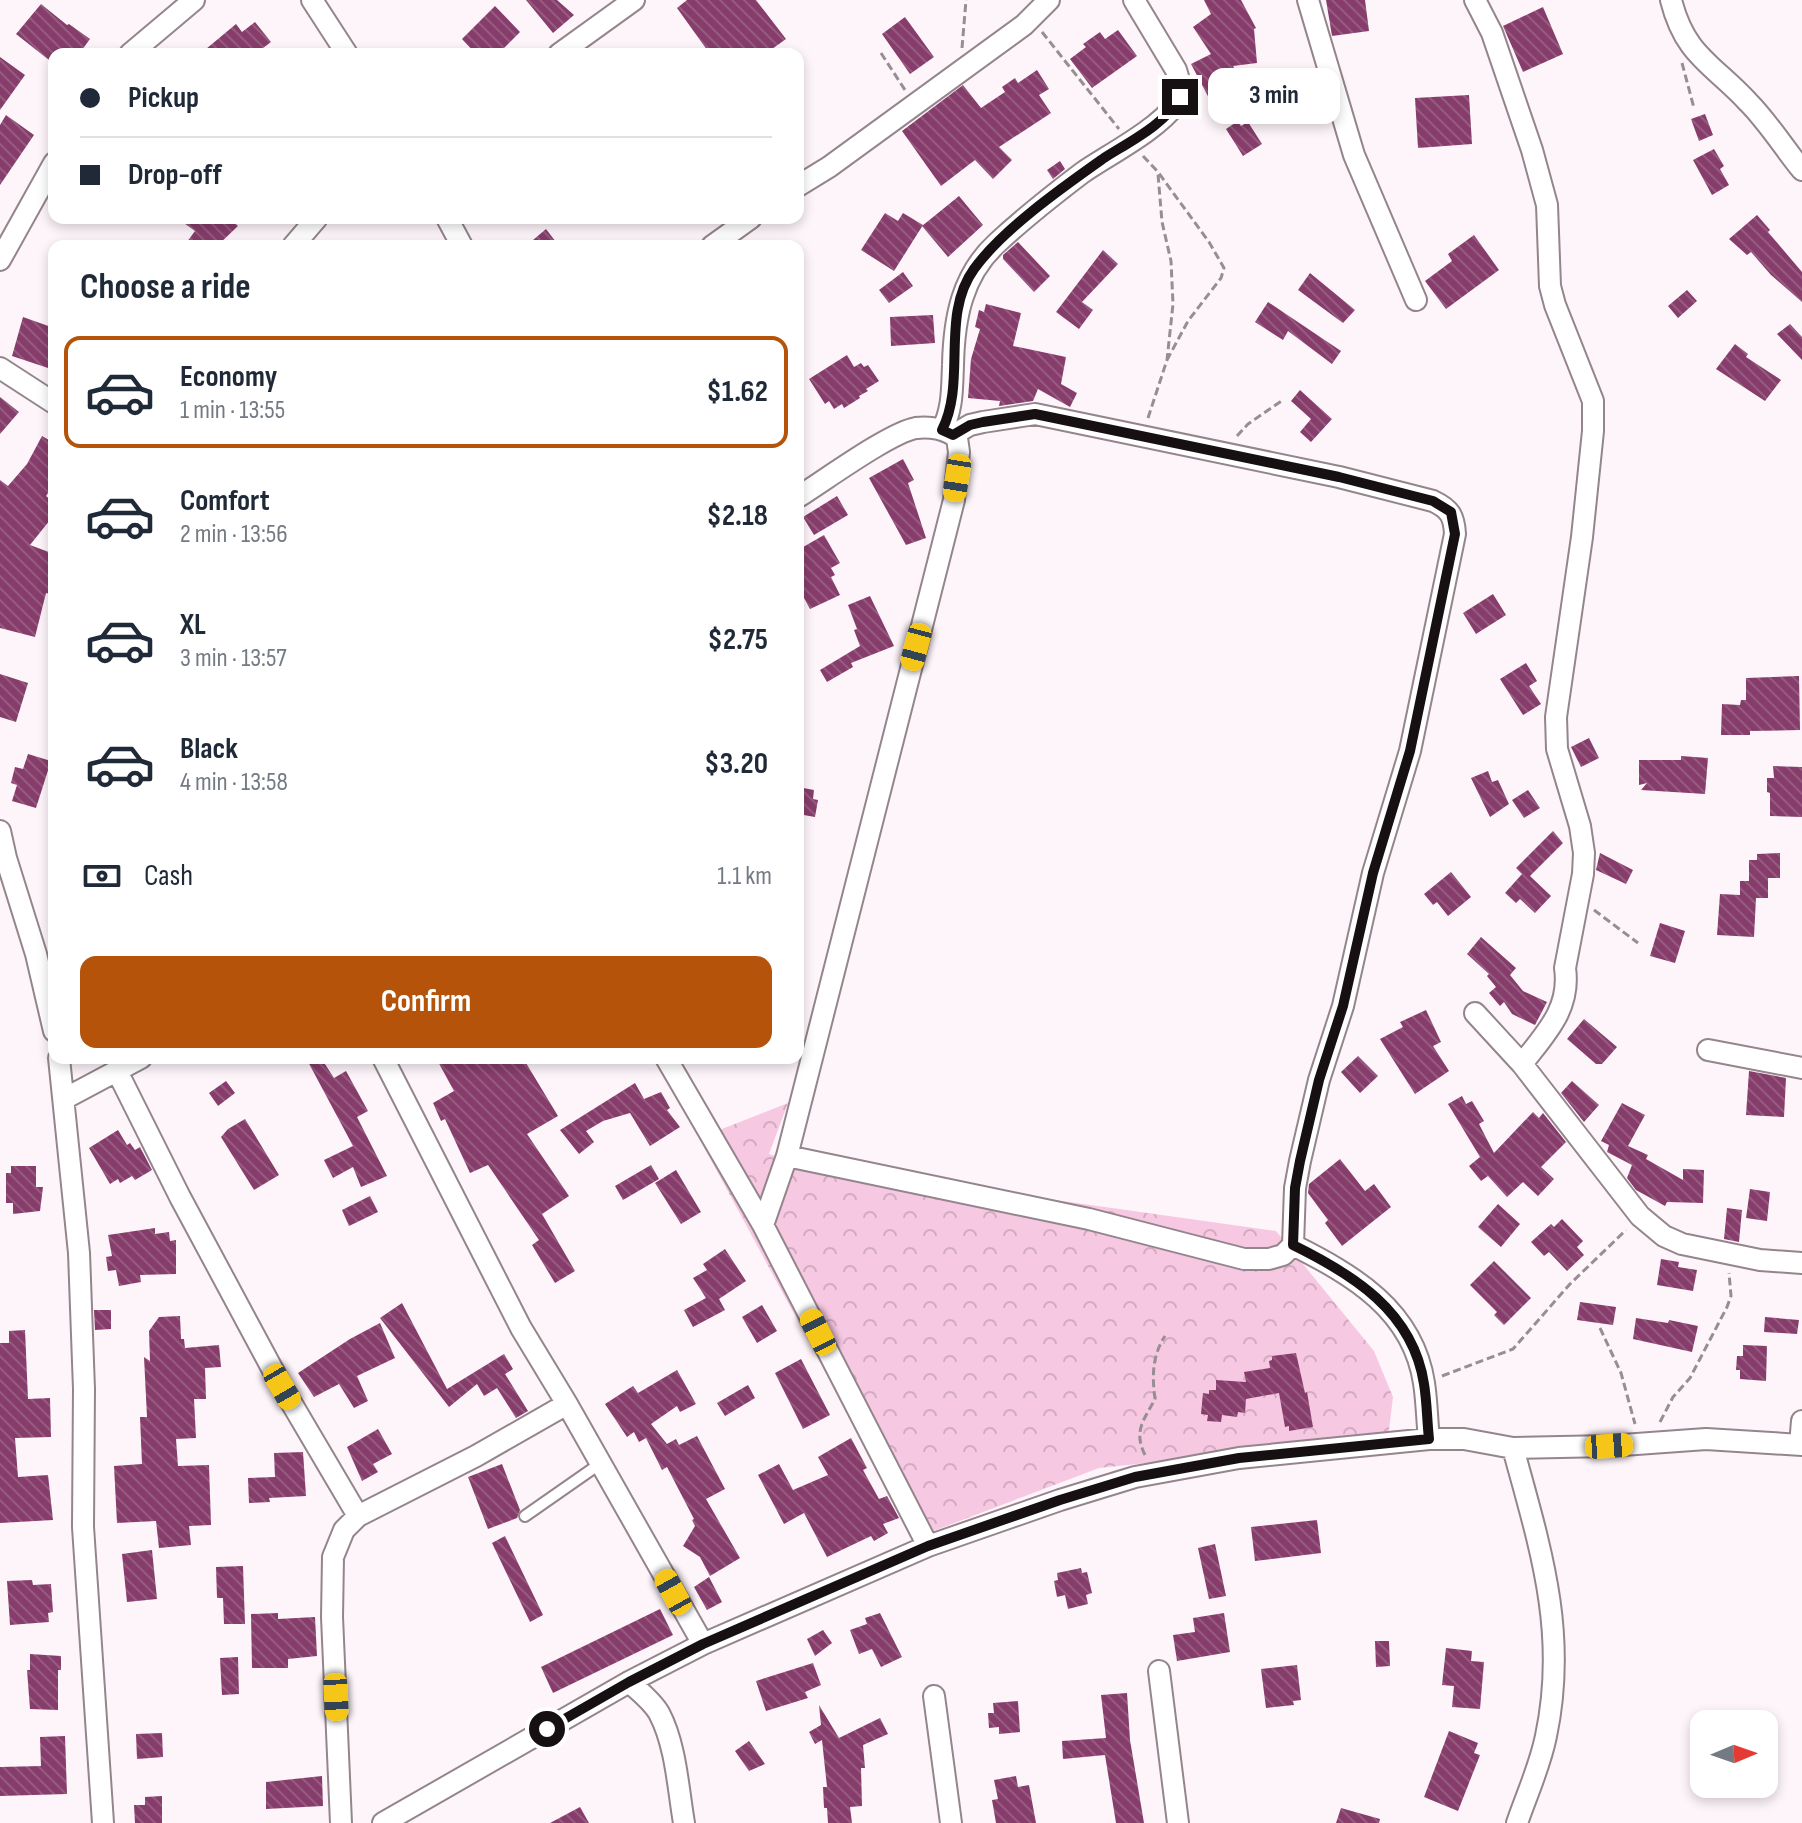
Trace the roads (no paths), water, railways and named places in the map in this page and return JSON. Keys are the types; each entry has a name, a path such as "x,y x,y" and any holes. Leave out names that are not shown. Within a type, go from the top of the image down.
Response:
{"street":[{"path":"137,48 194,0"},
{"path":"312,0 343,48"},
{"path":"567,48 634,0"},
{"path":"804,182 959,73 1031,19 1049,0"},
{"path":"948,432 953,356 963,292 974,269 995,245 1038,209 1165,116 1176,104 1180,91 1176,70 1134,0"},
{"path":"1308,0 1354,155 1416,300"},
{"path":"1475,0 1492,33 1537,165 1547,205 1550,286 1593,401 1593,431 1582,537 1556,717 1557,749 1580,826 1583,874 1565,968 1565,1002 1559,1015 1522,1064"},
{"path":"1671,0 1677,24 1699,56 1750,103 1802,170"},
{"path":"0,260 48,174"},
{"path":"298,240 312,224"},
{"path":"720,240 743,224"},
{"path":"0,368 48,399"},
{"path":"787,1156 1089,1219 1244,1259 1269,1259 1283,1255 1293,1245 1295,1188 1300,1161 1319,1080 1343,1006 1373,873 1410,751 1455,534 1451,512 1433,501 1228,453 1035,414 983,422 948,432 926,427 904,431 804,493"},
{"path":"763,1225 787,1156 954,500 959,452 958,442 948,432"},
{"path":"0,831 48,1005"},
{"path":"1475,1013 1522,1064 1640,1216 1664,1236 1682,1244 1728,1254 1802,1263"},
{"path":"1708,1050 1801,1070"},
{"path":"60,1064 79,1253 84,1389 83,1527 103,1823"},
{"path":"64,1099 130,1064"},
{"path":"386,1064 521,1328 703,1644"},
{"path":"669,1064 763,1225 928,1546"},
{"path":"117,1071 180,1197 282,1387 358,1516"},
{"path":"1293,1245 1331,1263 1376,1295 1388,1308 1411,1344 1424,1383 1429,1439"},
{"path":"341,1823 332,1617 333,1557 344,1530 358,1516 476,1456 567,1404"},
{"path":"383,1823 629,1682 703,1644 928,1546 1060,1500 1146,1475 1239,1458 1429,1439 1479,1440 1513,1448 1721,1439 1801,1445 1802,1421"},
{"path":"1513,1448 1545,1563 1554,1647 1546,1737 1517,1823"},
{"path":"1159,1671 1178,1823"},
{"path":"629,1682 659,1715 671,1749 684,1823"},
{"path":"934,1696 951,1823"}],"lane":[{"path":"525,1516 601,1463"}]}
